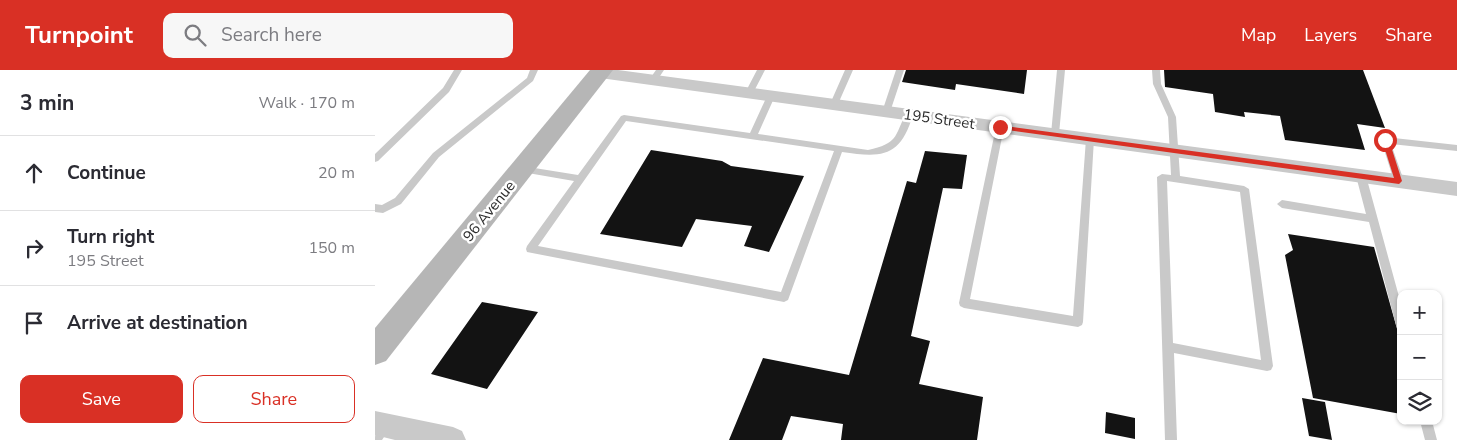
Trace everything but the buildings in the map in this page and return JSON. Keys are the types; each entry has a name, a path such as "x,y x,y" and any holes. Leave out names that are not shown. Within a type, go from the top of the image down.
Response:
{"main road":[{"name":"96 Avenue","path":"375,351 601,71"}],"street":[{"name":"195 Street","path":"601,71 657,75 749,93 1457,189"},
{"path":"379,429 453,440"}],"lane":[{"path":"375,159 446,90 458,70"},
{"path":"375,208 383,209 398,201 436,155 530,79 534,70"},
{"path":"749,93 761,70"},
{"path":"834,104 849,70"},
{"path":"886,112 900,70"},
{"path":"1055,134 1061,70"},
{"path":"1156,70 1157,84 1172,117 1176,179"},
{"path":"751,137 771,96"},
{"path":"839,150 784,296 531,249 624,118 868,153 891,149 902,135 909,115"},
{"path":"1000,127 964,303 1078,322 1090,139"},
{"path":"1399,181 1385,140 1457,148"},
{"path":"522,170 581,180"},
{"path":"1361,176 1397,309"},
{"path":"1167,348 1267,366 1244,189 1161,177 1167,348 1171,440"},
{"path":"1282,204 1373,219"},
{"path":"1428,425 1431,440"}],"route":[{"path":"1000,127 1399,181 1385,140"}]}
